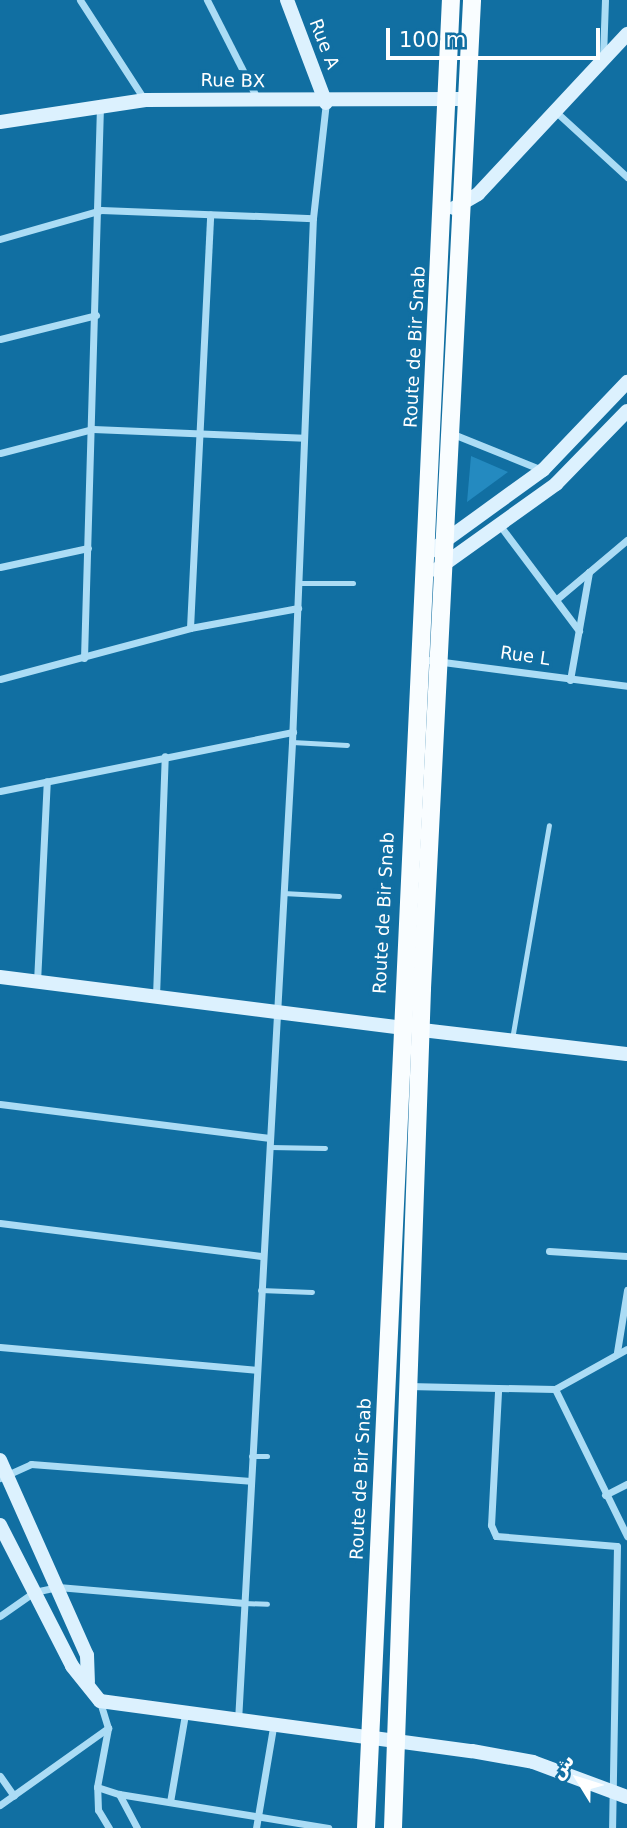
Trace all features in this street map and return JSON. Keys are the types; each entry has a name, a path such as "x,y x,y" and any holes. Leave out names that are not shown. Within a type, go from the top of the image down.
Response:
{"main road":[{"name":"Route de Bir Snab","path":"366,1828 398,1029 432,431 451,0"},
{"path":"393,1828 407,1386 438,660 453,434 472,0"},
{"path":"436,348 456,349"},
{"path":"432,431 453,434"},
{"path":"398,1029 422,1031 407,1049 398,1029"}],"street":[{"path":"80,0 145,100"},
{"path":"207,0 258,100"},
{"name":"Rue A","path":"287,0 326,103"},
{"path":"603,58 605,0"},
{"path":"443,211 463,206 627,34"},
{"name":"Rue BX","path":"0,122 100,104 145,100 326,103 467,99"},
{"path":"237,1721 261,1256 270,1143 281,894 293,732 304,438 310,418 313,218 326,103"},
{"path":"84,658 101,210 100,104"},
{"path":"554,109 627,177"},
{"path":"0,239 101,210 313,218"},
{"path":"190,628 210,214"},
{"path":"0,339 96,315"},
{"path":"424,556 447,542 543,470 627,382"},
{"path":"423,576 445,566 556,484 625,413 608,402"},
{"path":"0,453 93,429 304,438"},
{"path":"453,434 543,470"},
{"path":"501,527 558,598 579,631"},
{"path":"558,598 627,540"},
{"path":"0,567 88,548"},
{"path":"570,680 589,572"},
{"path":"0,678 190,628 298,608"},
{"name":"Rue L","path":"419,659 627,686"},
{"path":"0,791 165,755 293,732"},
{"path":"156,997 165,755"},
{"path":"37,982 47,781"},
{"path":"0,977 398,1029"},
{"path":"422,1031 627,1054"},
{"path":"0,1104 270,1143"},
{"path":"0,1223 261,1256"},
{"path":"549,1251 627,1256"},
{"path":"617,1352 627,1290"},
{"path":"0,1347 256,1370"},
{"path":"407,1386 498,1392 555,1389 617,1352 627,1349"},
{"path":"555,1389 627,1536"},
{"path":"498,1392 491,1525 496,1536 627,1547"},
{"path":"88,1682 88,1655 2,1471 31,1464 250,1481"},
{"path":"605,1495 627,1483"},
{"path":"0,1525 72,1666 88,1682 100,1701 108,1728 97,1787 98,1810 109,1828"},
{"path":"612,1828 621,1795 617,1546"},
{"path":"0,1616 34,1592 58,1587 244,1603"},
{"path":"100,1701 273,1727 395,1740 533,1762 621,1795"},
{"path":"170,1802 186,1714"},
{"path":"256,1828 273,1727"},
{"path":"0,1805 108,1728"},
{"path":"0,1776 14,1796"},
{"path":"97,1787 119,1794 328,1828"},
{"path":"119,1794 136,1828"}],"lane":[{"path":"298,583 353,583"},
{"path":"292,742 347,745"},
{"path":"512,1041 549,825"},
{"path":"281,894 340,896"},
{"path":"270,1143 325,1148"},
{"path":"260,1290 313,1293"},
{"path":"251,1456 267,1456"},
{"path":"244,1603 267,1604"}],"shaded area":[{"path":"471,456 508,472 467,502"}]}
